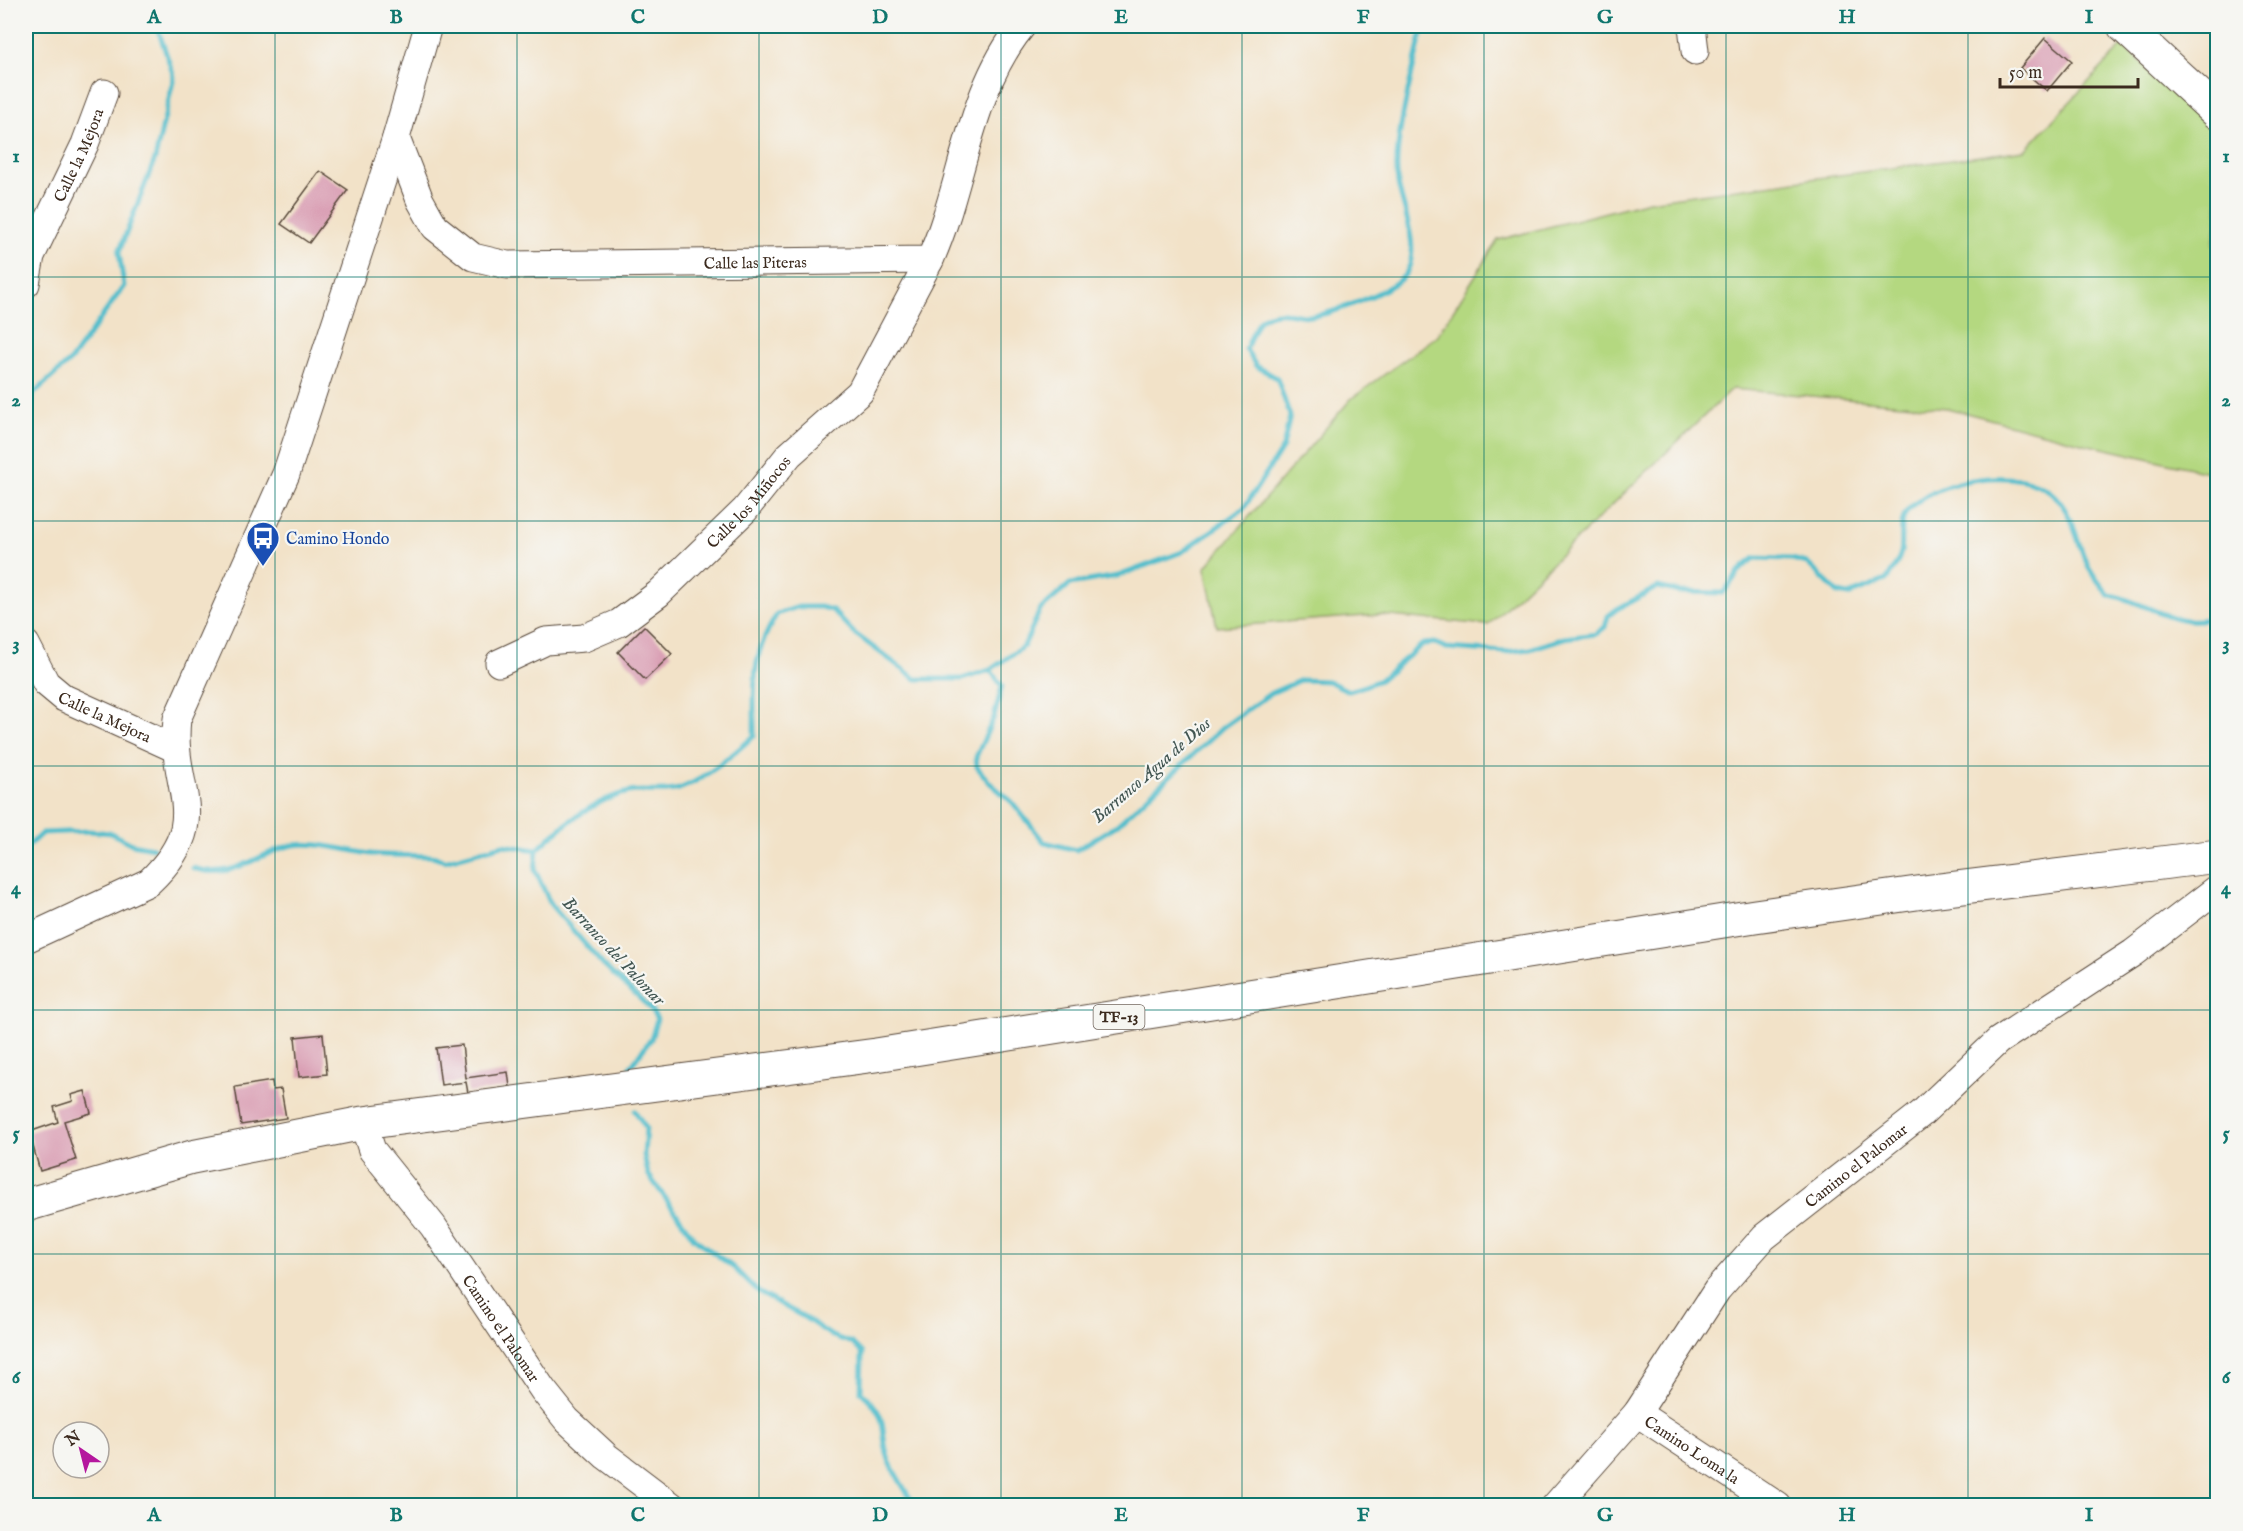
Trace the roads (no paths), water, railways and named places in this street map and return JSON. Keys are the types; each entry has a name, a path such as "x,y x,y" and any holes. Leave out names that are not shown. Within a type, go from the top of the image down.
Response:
{"main road":[{"path":"2126,26 2217,113"},
{"name":"TF-13","path":"26,1205 192,1157 363,1123 876,1055 1755,916 2217,856"}],"street":[{"path":"26,939 149,882 162,870 182,837 187,804 176,749 177,719 286,474 396,138 428,26"},
{"path":"930,260 938,242 961,158 994,68 1022,26"},
{"name":"Calle la Mejora","path":"26,284 31,256 85,144 104,93"},
{"name":"Calle las Piteras","path":"396,138 420,200 435,227 473,257 507,265 930,260"},
{"name":"Calle los Miñocos","path":"499,663 546,641 584,638 619,623 675,579 746,510 789,456 860,392 930,260"},
{"name":"Calle la Mejora","path":"26,644 36,688 64,698 176,749"},
{"name":"Camino el Palomar","path":"1555,1506 1637,1413 1717,1290 1764,1237 1921,1114 1998,1041 2133,953 2217,888"},
{"name":"Camino el Palomar","path":"363,1123 372,1150 433,1226 543,1390 567,1420 606,1456 672,1506"},
{"name":"Camino Loma la","path":"1637,1413 1778,1506"}],"waterway":[{"path":"26,461 33,394 71,360 124,286 119,252 155,159 174,77 157,26"},
{"name":"Barranco Agua de Dios","path":"193,868 207,871 232,869 276,850 298,844 371,854 433,856 444,861 503,845 537,850 568,823 603,801 629,792 673,790 689,785 718,766 754,736 755,673 762,645 777,614 798,607 821,607 832,610 854,633 916,679 962,679 990,670 1024,646 1040,610 1070,584 1118,576 1182,552 1244,508 1283,447 1290,416 1277,378 1256,366 1246,349 1260,320 1279,313 1312,316 1347,306 1397,282 1404,276 1409,266 1412,243 1398,183 1398,148 1423,26"},
{"name":"Barranco Agua de Dios","path":"990,670 1002,686 994,717 976,757 977,767 990,783 1012,802 1044,842 1076,850 1117,825 1223,727 1271,693 1301,680 1328,681 1349,691 1380,680 1423,644 1435,643 1446,648 1505,652 1530,649 1564,638 1596,634 1605,627 1608,616 1617,609 1658,587 1679,592 1723,593 1743,567 1755,558 1792,559 1807,563 1838,593 1849,595 1886,580 1900,555 1902,523 1910,508 1940,489 1960,483 2003,478 2023,480 2041,486 2055,496 2066,510 2086,562 2109,595 2176,618 2204,620 2218,615"},
{"name":"Barranco Agua de Dios","path":"26,848 42,833 89,831 111,833 132,844 153,848"},
{"name":"Barranco del Palomar","path":"537,850 535,870 551,905 604,966 650,1008 657,1019 651,1039 630,1067"},
{"name":"Barranco del Palomar","path":"635,1111 646,1128 644,1155 648,1174 694,1238 734,1268 758,1292 802,1316 832,1336 852,1343 862,1353 861,1392 871,1401 881,1417 889,1460 915,1506"}],"place":[{"name":"Camino Hondo","path":"263,567"}]}
